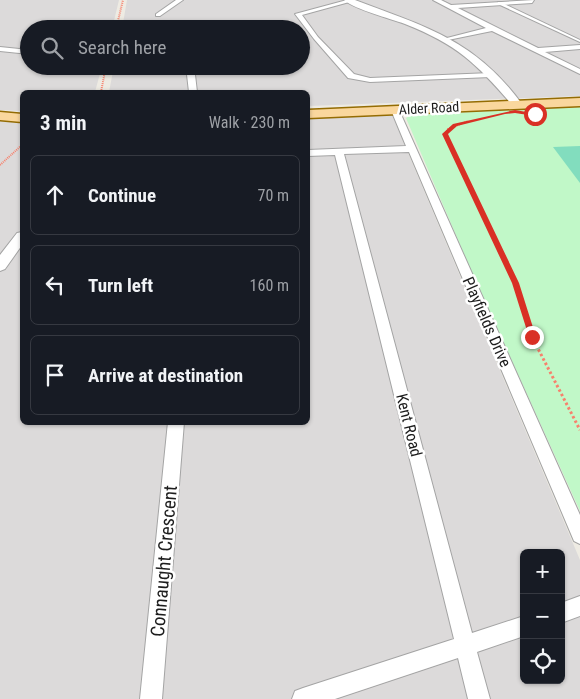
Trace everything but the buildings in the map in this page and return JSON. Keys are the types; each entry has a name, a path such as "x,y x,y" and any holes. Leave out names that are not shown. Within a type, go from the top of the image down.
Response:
{"main road":[{"name":"Alder Road","path":"310,114 580,102"},
{"path":"0,116 20,118"}],"street":[{"path":"158,15 180,0"},
{"path":"302,20 298,14 300,7 314,9 349,0 462,49 491,75 518,104"},
{"path":"436,0 580,72"},
{"path":"450,7 496,2 532,1"},
{"path":"445,40 494,28"},
{"path":"310,30 354,78 370,80 491,75"},
{"path":"538,50 580,46"},
{"path":"0,49 20,51"},
{"path":"555,71 572,68"},
{"path":"191,75 193,90"},
{"name":"Playfields Drive","path":"394,110 580,535"},
{"path":"310,153 411,149"},
{"name":"Kent Road","path":"339,152 479,699"},
{"path":"0,266 20,239"},
{"name":"Connaught Crescent","path":"151,699 176,425"},
{"path":"565,611 580,606"},
{"path":"303,699 520,627"}],"lane":[{"path":"496,2 580,41"}],"path":[{"path":"118,20 123,0"},
{"path":"101,90 104,75"},
{"path":"473,120 448,129 445,137 516,283 532,337 580,430"},
{"path":"0,166 20,146"}],"shaded area":[{"path":"0,0 119,0 114,20 20,20 20,75 100,75 96,90 20,90 20,111 0,110"},
{"path":"127,0 580,0 580,96 310,106 310,90 109,90 112,75 310,75 310,20 124,20"},
{"path":"392,115 580,560 580,699 0,699 0,121 20,123 20,425 310,425 310,119"}],"green space":[{"path":"580,107 580,511 475,280 406,118 411,115"},
{"path":"580,146 580,183 553,147"}],"route":[{"path":"532,337 516,283 445,134 448,129 455,125 494,117 504,113 535,114"}]}
